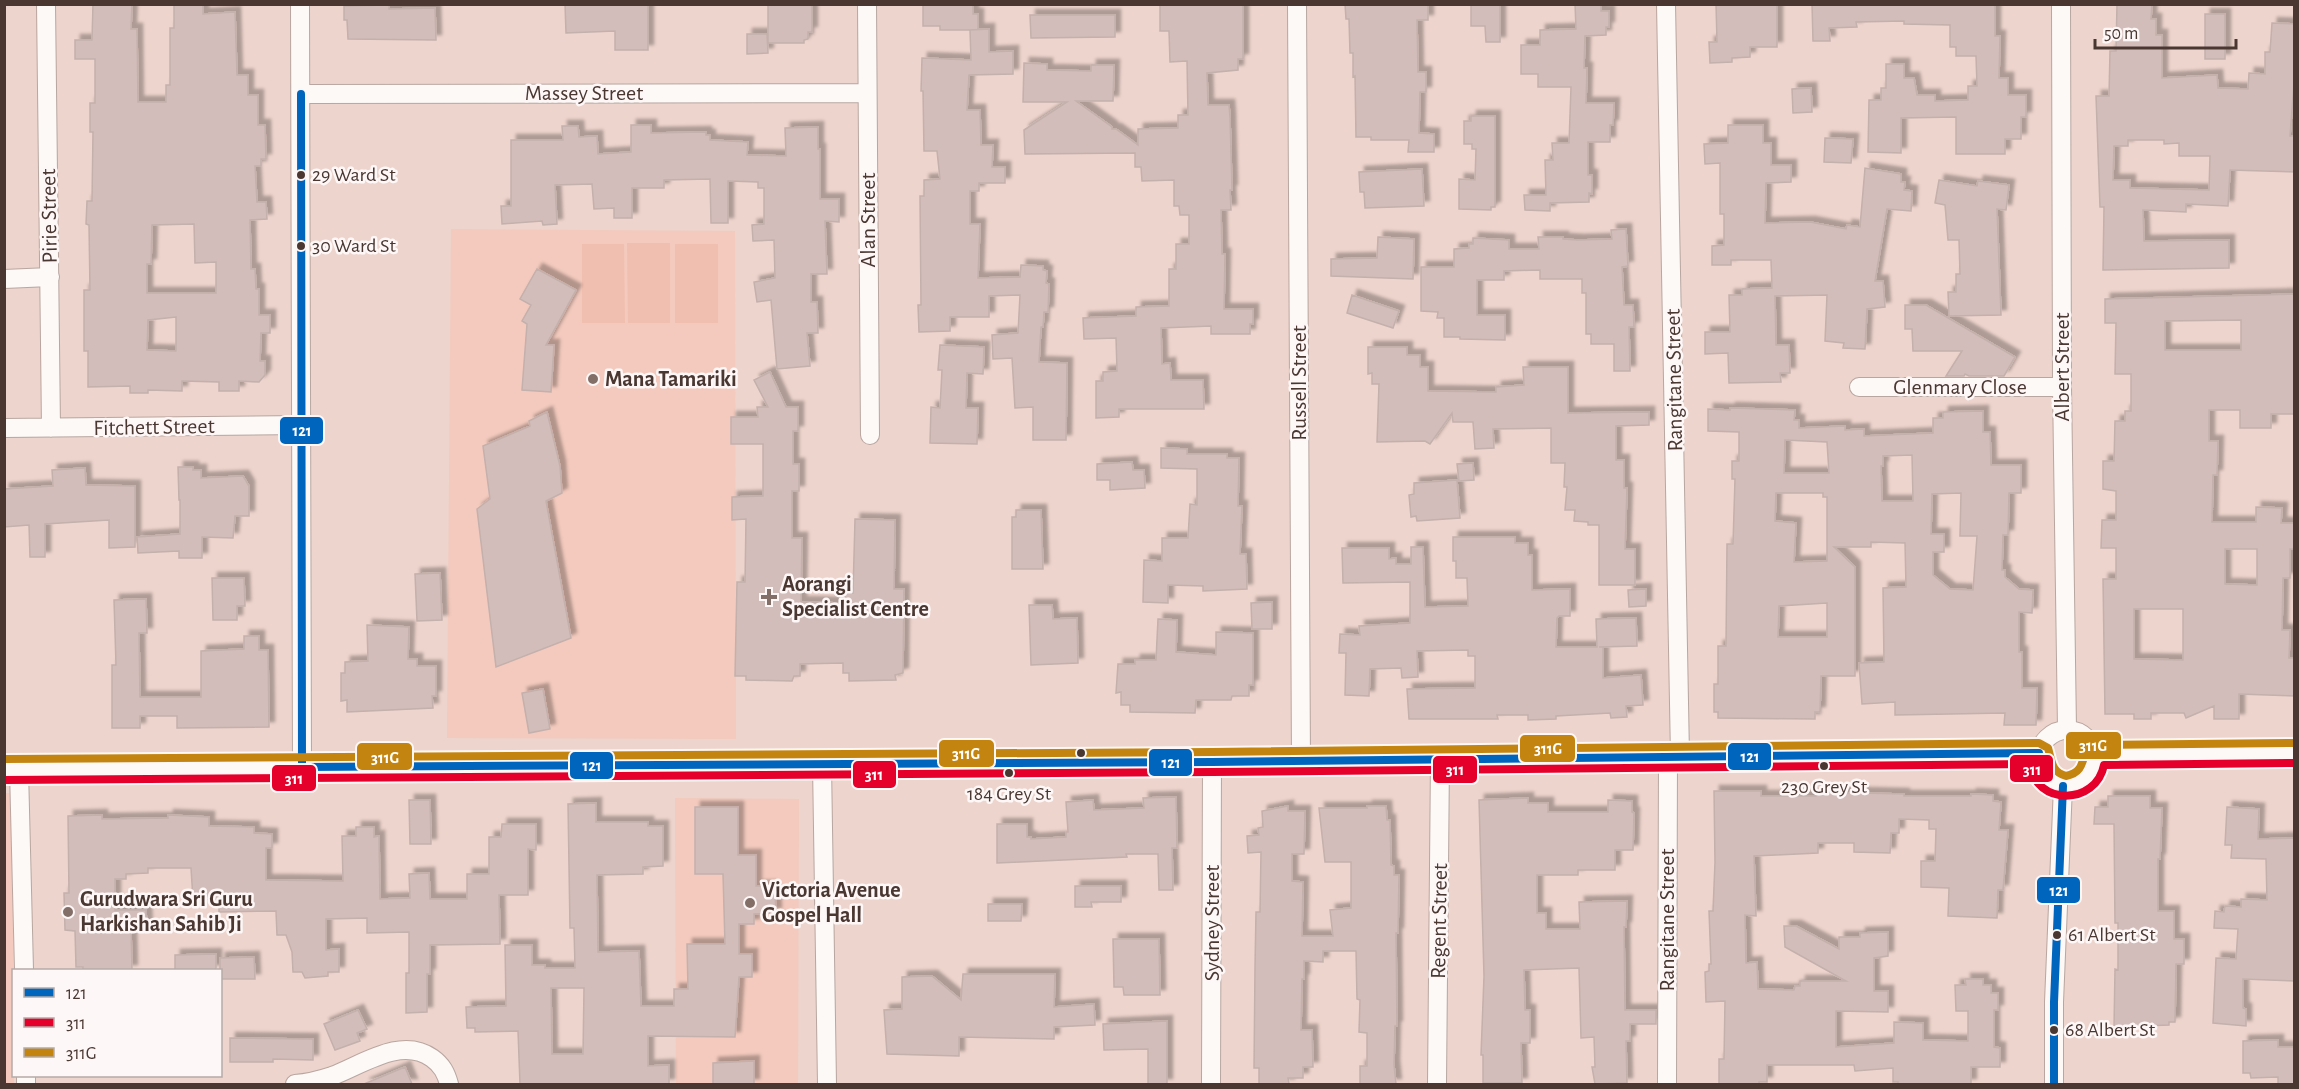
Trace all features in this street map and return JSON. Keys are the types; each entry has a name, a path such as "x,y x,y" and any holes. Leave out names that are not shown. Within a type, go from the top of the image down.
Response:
{"street":[{"name":"Pirie Street","path":"46,4 51,428"},
{"path":"300,4 303,425 302,767"},
{"name":"Alan Street","path":"867,4 870,435"},
{"name":"Russell Street","path":"1297,4 1301,761"},
{"name":"Rangitane Street","path":"1666,4 1674,756 1667,1084"},
{"name":"Albert Street","path":"2061,4 2062,387 2067,729"},
{"name":"Massey Street","path":"301,94 867,93"},
{"path":"4,279 50,277"},
{"name":"Glenmary Close","path":"1859,387 2062,387"},
{"name":"Fitchett Street","path":"4,428 303,425"},
{"path":"2067,729 2085,736 2090,741 2095,755 2093,770 2089,776 2076,785 2063,786 2045,777 2038,761 2038,753 2047,736 2058,730 2067,729"},
{"path":"24,969 12,770 1212,762 2038,753"},
{"path":"2095,755 2295,753"},
{"name":"Regent Street","path":"1437,1084 1440,758"},
{"name":"Sydney Street","path":"1212,762 1212,1084"},
{"path":"822,764 827,1084"},
{"path":"2054,1084 2055,991 2063,786"},
{"path":"295,1084 331,1076 390,1052 404,1049 420,1052 437,1061 444,1068 449,1084"}],"shaded area":[{"name":"Mana Tamariki","path":"451,229 735,231 736,739 447,738"},
{"path":"627,243 670,243 670,323 628,323"},
{"path":"582,244 624,244 625,323 582,323"},
{"path":"675,244 718,244 718,323 675,323"},
{"path":"4,793 12,793 12,1077 14,1077 14,1084 4,1084"},
{"path":"675,798 799,799 798,1084 676,1084"}],"building":[{"path":"93,4 132,4 131,29 137,29 138,102 166,102 166,85 170,85 170,28 174,28 174,4 203,4 203,14 235,12 237,75 248,75 248,95 258,95 258,125 265,125 266,159 261,159 261,166 255,166 257,202 266,202 267,219 250,220 251,269 255,269 256,289 259,289 259,315 270,315 270,333 261,333 260,361 265,361 265,375 259,382 239,381 239,391 219,391 219,382 182,381 182,391 148,390 148,393 130,393 130,386 88,387 88,351 84,351 84,290 90,290 89,225 86,224 87,201 92,201 93,132 90,132 90,103 95,103 95,59 75,59 75,40 92,40","holes":["194,224 195,263 216,262 216,293 147,293 147,264 151,264 152,225","176,317 176,351 147,350 148,320"]},
{"path":"565,4 648,4 648,50 615,50 615,31 566,33"},
{"path":"923,4 973,4 973,14 978,14 978,30 940,30 940,26 923,26"},
{"path":"1243,4 1243,59 1238,59 1238,70 1207,73 1208,105 1229,105 1230,117 1231,210 1221,210 1222,254 1225,254 1224,309 1253,309 1250,334 1211,334 1211,326 1161,328 1162,364 1170,363 1171,380 1203,380 1204,409 1119,409 1119,417 1096,418 1096,381 1103,381 1103,372 1117,371 1116,338 1084,339 1083,318 1136,316 1136,307 1169,306 1169,269 1176,269 1176,244 1189,244 1189,215 1180,215 1179,206 1174,206 1174,180 1142,181 1141,167 1135,167 1135,153 1025,154 1024,130 1067,102 1023,102 1024,63 1047,64 1047,70 1091,71 1091,65 1114,65 1113,101 1076,101 1112,129 1116,129 1138,145 1138,129 1178,128 1178,115 1188,115 1187,61 1170,62 1169,31 1160,31 1160,5"},
{"path":"1345,4 1428,4 1428,20 1417,20 1418,72 1426,72 1426,92 1420,92 1419,133 1434,134 1434,152 1408,152 1409,140 1371,140 1371,137 1356,137 1355,76 1353,77 1353,53 1350,53 1349,19 1346,19"},
{"path":"1471,4 1500,4 1500,42 1486,42 1485,26 1471,26"},
{"path":"1575,4 1601,4 1601,11 1609,11 1609,27 1606,27 1606,35 1585,36 1584,68 1587,68 1586,103 1614,103 1610,142 1588,142 1588,175 1592,175 1592,194 1589,193 1589,202 1550,203 1550,211 1525,210 1524,195 1546,195 1545,160 1553,160 1552,143 1569,143 1571,87 1538,87 1538,74 1521,74 1521,45 1540,45 1540,30 1576,29"},
{"path":"1716,4 1777,4 1777,47 1750,47 1750,57 1732,58 1732,62 1710,63 1709,42 1717,42"},
{"path":"1812,4 1995,4 1995,36 2000,36 1999,78 2008,78 2008,95 2026,95 2026,117 2021,117 2021,139 2005,139 2005,154 1956,154 1956,117 1901,118 1901,153 1868,152 1869,100 1881,100 1881,88 1886,88 1886,64 1904,64 1904,78 1914,78 1917,95 1935,95 1935,101 1968,100 1968,86 1977,86 1976,56 1956,56 1956,47 1950,47 1950,25 1904,24 1904,21 1856,22 1857,27 1829,28 1830,41 1813,41"},
{"path":"2117,4 2152,4 2151,19 2156,19 2156,35 2162,35 2162,78 2217,75 2218,88 2248,89 2249,73 2265,74 2265,52 2270,52 2272,23 2295,24 2295,70 2290,136 2295,136 2295,172 2230,170 2228,206 2186,204 2186,212 2143,210 2144,241 2229,240 2229,268 2103,270 2104,207 2100,207 2096,96 2109,96 2110,51 2116,51","holes":["2128,140 2164,140 2164,144 2179,143 2179,156 2210,156 2209,190 2130,188 2130,180 2113,180 2114,146 2128,146"]},
{"path":"389,5 389,9 435,8 436,40 348,39 344,6"},
{"path":"768,5 812,5 812,32 808,32 808,39 804,40 804,43 768,43"},
{"path":"2205,14 2225,14 2225,59 2205,59"},
{"path":"1030,15 1115,15 1115,37 1031,38"},
{"path":"989,29 989,52 1013,51 1013,74 969,75 967,110 980,110 981,145 993,145 992,167 1005,167 1005,183 979,183 979,191 970,191 970,224 980,224 978,278 1020,277 1021,265 1043,266 1043,270 1047,271 1048,312 1044,312 1043,327 1041,327 1039,362 1067,363 1066,440 1033,440 1033,407 1015,408 1012,358 993,359 992,335 1018,333 1020,295 989,296 989,317 950,317 950,331 919,332 918,305 921,305 920,196 924,196 924,180 940,179 937,151 924,151 922,58 971,60 970,30"},
{"path":"747,34 767,34 768,53 747,54"},
{"path":"1811,88 1812,112 1793,113 1792,89"},
{"path":"1471,116 1495,116 1495,207 1491,207 1491,210 1459,209 1459,179 1475,180 1476,149 1472,149 1472,144 1464,144 1464,121 1471,121"},
{"path":"631,125 651,125 651,133 706,132 706,135 710,135 710,140 748,142 747,155 786,156 785,128 818,127 820,199 839,199 839,222 825,221 827,274 811,274 811,302 817,302 818,333 807,333 810,366 777,369 771,300 757,302 754,282 775,278 774,240 753,241 752,225 764,224 764,188 758,188 758,182 728,181 728,223 711,223 710,179 664,180 664,188 632,188 632,218 614,218 614,208 594,209 592,184 555,185 557,224 543,225 542,221 502,224 501,206 511,206 511,140 563,140 562,126 578,126 579,137 597,136 598,154 631,152"},
{"path":"1728,125 1763,125 1763,143 1771,143 1771,165 1791,165 1791,182 1766,183 1765,223 1810,222 1846,229 1847,225 1860,227 1865,168 1901,174 1901,182 1905,182 1904,190 1912,191 1911,211 1887,209 1875,281 1883,281 1885,307 1867,309 1865,349 1843,348 1844,343 1825,341 1827,295 1775,296 1776,345 1789,345 1790,373 1780,373 1781,382 1729,383 1728,353 1705,354 1705,332 1730,332 1729,295 1742,295 1742,289 1772,288 1771,260 1731,260 1731,265 1712,265 1712,246 1724,245 1724,214 1720,214 1720,163 1705,164 1704,144 1728,143"},
{"path":"1825,138 1853,139 1851,163 1824,162"},
{"path":"1422,169 1424,206 1365,208 1364,192 1360,192 1359,172"},
{"path":"1939,180 1977,186 1978,181 2009,185 2006,210 1997,209 2001,315 1949,316 1948,292 1956,292 1956,274 1960,274 1959,240 1948,240 1945,205 1935,203"},
{"path":"1626,229 1628,266 1622,267 1624,305 1633,305 1634,327 1629,327 1630,371 1614,371 1614,344 1591,344 1591,334 1586,334 1586,293 1582,293 1582,279 1540,279 1540,270 1504,271 1504,280 1477,280 1477,315 1505,315 1505,340 1444,337 1444,318 1437,318 1438,312 1421,311 1421,267 1454,267 1454,249 1469,248 1469,244 1473,244 1473,238 1509,240 1509,249 1539,249 1538,237 1563,237 1563,239 1578,240 1612,239 1611,230"},
{"path":"1378,237 1414,239 1413,279 1331,276 1331,259 1377,258"},
{"path":"537,269 576,290 546,345 554,345 551,392 522,390 527,324 522,321 531,305 520,299"},
{"path":"2295,294 2295,414 2271,414 2271,428 2240,428 2240,410 2209,410 2209,441 2218,441 2217,475 2213,475 2212,522 2256,522 2256,507 2282,508 2281,523 2295,523 2295,549 2290,549 2290,578 2283,578 2282,630 2290,630 2289,658 2295,658 2295,696 2239,694 2239,719 2214,719 2214,706 2186,718 2184,713 2151,713 2151,719 2134,719 2134,714 2105,714 2103,579 2116,579 2116,548 2101,548 2102,520 2116,520 2116,491 2103,489 2103,461 2114,461 2115,421 2125,421 2125,411 2131,411 2131,374 2115,374 2116,323 2105,323 2105,299","holes":["2241,320 2241,350 2165,350 2165,321","2225,549 2257,549 2257,585 2225,584","2134,609 2183,609 2183,660 2134,659"]},
{"path":"1352,295 1399,311 1393,328 1347,313"},
{"path":"1905,305 1926,305 2015,357 2004,376 1965,374 1964,376 1946,376 1962,351 1913,351 1912,329 1905,329"},
{"path":"940,345 984,347 983,374 967,373 966,408 978,408 977,444 930,443 931,407 940,408 942,370 938,370"},
{"path":"1368,347 1407,347 1407,355 1420,355 1420,367 1428,367 1428,391 1496,392 1496,387 1524,385 1523,367 1568,367 1568,413 1649,412 1649,425 1616,426 1616,460 1624,460 1624,488 1627,488 1625,549 1635,549 1635,585 1599,585 1599,525 1574,521 1575,510 1565,510 1567,487 1564,487 1565,463 1551,463 1551,428 1493,429 1494,448 1475,449 1473,422 1453,422 1452,413 1430,444 1425,441 1377,442 1379,384 1372,384 1372,373 1368,374"},
{"name":"Aorangi Specialist Centre","path":"770,372 786,407 798,407 798,431 793,431 793,464 799,464 799,491 792,491 792,538 802,538 801,602 845,603 845,593 853,593 855,519 895,520 894,589 904,589 903,673 895,675 896,680 849,681 849,673 843,673 843,663 800,664 800,676 794,676 792,681 746,680 746,676 735,676 737,582 745,582 746,519 732,520 732,497 763,496 763,444 731,444 731,417 758,417 757,407 768,407 754,380"},
{"path":"1730,408 1795,410 1794,420 1799,420 1799,428 1845,426 1845,430 1864,429 1864,436 1933,433 1933,418 1943,418 1943,412 1983,411 1983,432 1990,432 1991,465 2021,465 2021,493 2009,493 2008,535 2003,535 2002,570 2005,570 2005,577 2019,589 2033,590 2032,613 2019,612 2019,652 2022,652 2022,688 2037,688 2036,725 2004,725 2005,713 1895,715 1895,702 1862,704 1859,663 1884,662 1883,588 1906,587 1905,543 1871,542 1871,547 1834,547 1855,567 1855,676 1821,676 1820,712 1815,712 1815,719 1718,718 1718,712 1714,712 1714,684 1718,684 1718,646 1726,646 1727,544 1733,544 1735,479 1732,479 1732,461 1739,461 1739,432 1708,431 1708,409 1730,410","holes":["1785,440 1827,442 1829,473 1784,473","1912,455 1913,501 1882,501 1883,456","1776,493 1823,493 1823,497 1827,497 1827,561 1794,562 1796,523 1775,521","1961,493 1960,536 1977,536 1973,590 1950,589 1933,575 1933,552 1944,552 1944,534 1931,534 1932,494","1827,603 1827,637 1778,637 1779,606"]},
{"path":"547,412 560,466 562,493 546,501 571,638 496,667 477,509 490,499 483,446 530,426 529,421"},
{"path":"1161,448 1187,449 1187,454 1227,454 1227,458 1239,458 1238,506 1242,506 1240,554 1246,554 1247,589 1203,591 1203,586 1168,585 1168,603 1143,602 1144,560 1162,561 1162,538 1188,538 1190,504 1197,505 1197,469 1161,468"},
{"path":"1132,462 1133,470 1144,470 1145,488 1110,490 1110,480 1097,480 1097,464"},
{"path":"1473,463 1474,480 1459,481 1457,464"},
{"path":"178,467 193,467 193,470 201,470 201,478 243,476 249,486 249,516 235,516 233,538 202,537 202,558 179,558 179,551 138,553 137,537 180,534"},
{"path":"85,468 86,485 135,486 135,547 109,548 109,520 45,524 45,557 30,557 29,525 4,527 4,489 53,486 52,470"},
{"path":"1457,480 1460,518 1417,521 1416,516 1411,517 1409,495 1414,494 1414,483"},
{"path":"1016,510 1041,510 1043,569 1012,569 1012,517 1016,517"},
{"path":"1453,537 1515,537 1515,543 1528,543 1528,555 1532,555 1532,590 1570,589 1570,616 1557,618 1556,647 1597,647 1596,619 1636,618 1637,646 1599,647 1603,647 1603,678 1641,675 1643,705 1626,706 1627,717 1611,718 1610,713 1528,720 1528,715 1497,715 1498,719 1409,719 1407,689 1475,688 1475,656 1468,656 1468,650 1417,651 1418,677 1402,678 1401,668 1370,669 1369,696 1345,695 1346,653 1339,653 1340,634 1360,635 1359,626 1410,623 1410,582 1343,583 1342,548 1389,548 1389,559 1396,558 1396,564 1411,564 1411,547 1423,547 1425,607 1468,606 1467,578 1456,578"},
{"path":"440,573 442,620 417,621 415,574"},
{"path":"212,578 244,578 245,606 237,606 237,620 213,620"},
{"path":"1646,589 1646,606 1629,607 1628,590"},
{"path":"146,599 147,633 139,633 140,697 201,697 201,651 244,649 244,636 259,636 259,650 268,650 269,727 177,728 177,716 140,716 140,728 112,728 112,665 116,665 114,600"},
{"path":"1272,602 1272,629 1252,629 1251,603"},
{"path":"1029,605 1052,605 1053,619 1077,618 1078,663 1031,665"},
{"path":"1158,619 1177,620 1176,652 1216,655 1216,632 1253,633 1253,685 1249,685 1249,696 1232,696 1231,700 1196,700 1195,713 1130,712 1130,705 1121,705 1121,692 1116,693 1118,664 1135,664 1135,660 1156,660"},
{"path":"367,625 409,627 408,659 417,659 417,666 436,666 436,696 432,696 433,708 347,712 347,700 341,701 341,673 345,673 345,662 368,661"},
{"path":"543,689 550,729 529,733 522,693"},
{"path":"1714,791 1761,791 1761,796 1816,796 1816,792 1904,794 1904,796 1971,796 1971,794 1993,795 1993,801 2001,802 1999,830 2008,830 2003,890 1998,890 1997,918 1948,916 1949,888 1921,887 1921,861 1935,861 1936,829 1929,829 1929,820 1899,819 1899,833 1891,833 1890,853 1854,852 1854,843 1818,843 1818,853 1754,856 1756,916 1745,915 1746,963 1757,962 1758,989 1794,990 1795,986 1800,986 1800,981 1846,981 1785,947 1784,926 1796,926 1839,949 1839,937 1860,937 1860,933 1888,932 1888,956 1874,958 1874,991 1888,991 1888,1012 1836,1011 1836,1047 1894,1043 1894,1022 1923,1023 1923,1040 1968,1041 1968,1011 1956,1011 1955,985 1966,985 1965,979 1983,979 1983,985 1991,985 1991,993 1998,993 1998,1010 1994,1010 1994,1047 2000,1048 2000,1067 1971,1067 1971,1084 1898,1084 1898,1082 1893,1082 1893,1068 1855,1071 1854,1065 1767,1065 1767,1082 1719,1084 1719,1059 1724,1059 1725,1001 1706,1002 1705,972 1709,971 1709,964 1711,964 1709,911 1713,911"},
{"path":"2108,796 2150,796 2150,808 2162,808 2160,859 2158,859 2158,911 2174,911 2174,939 2184,939 2184,964 2176,964 2175,1022 2169,1022 2169,1025 2114,1027 2115,969 2118,970 2118,923 2115,923 2114,824 2094,824 2095,807 2108,807"},
{"path":"1176,797 1177,848 1172,848 1173,890 1159,890 1158,854 997,863 997,824 1027,824 1027,837 1031,839 1066,837 1066,832 1068,832 1066,802 1093,800 1094,810 1144,808 1143,798"},
{"path":"1528,798 1528,803 1548,803 1548,812 1608,812 1608,800 1632,801 1633,850 1615,850 1615,870 1578,870 1578,875 1537,875 1537,913 1546,913 1546,929 1580,929 1579,902 1627,901 1626,927 1624,927 1625,1010 1656,1010 1656,1024 1630,1024 1630,1041 1626,1041 1627,1083 1595,1084 1592,1067 1595,1067 1594,1037 1581,1038 1579,968 1524,970 1525,1010 1530,1010 1530,1043 1521,1043 1522,1083 1483,1083 1483,1055 1481,1055 1484,976 1479,800"},
{"path":"409,800 430,800 431,844 410,844"},
{"path":"596,803 596,822 648,822 648,826 663,826 663,866 643,867 643,874 597,875 598,952 639,951 641,1006 674,1006 674,989 688,989 687,944 725,944 723,874 695,874 695,807 738,807 738,855 756,855 756,886 771,886 771,892 775,892 776,913 754,914 754,924 739,924 739,954 752,954 752,977 739,977 735,1037 648,1036 648,1066 669,1065 669,1084 520,1084 518,1031 475,1032 475,1028 467,1028 466,1007 506,1006 505,945 532,945 532,965 545,965 545,968 575,968 574,928 570,928 568,804","holes":["551,988 584,988 583,1054 552,1054"]},
{"path":"1288,806 1288,811 1305,811 1304,854 1292,854 1292,881 1303,882 1302,936 1333,936 1330,910 1351,908 1351,862 1325,862 1319,808 1386,806 1387,820 1390,820 1391,865 1394,866 1394,875 1399,875 1398,933 1396,933 1397,1026 1395,1026 1394,1065 1396,1084 1360,1084 1360,1066 1367,1066 1367,1033 1359,1032 1360,1000 1357,999 1356,951 1323,951 1323,962 1304,961 1304,979 1302,979 1301,1030 1312,1030 1313,1067 1303,1067 1303,1078 1288,1078 1289,1084 1259,1084 1259,1068 1254,1068 1256,912 1260,912 1261,852 1248,853 1247,836 1259,835 1258,828 1263,827 1262,811"},
{"path":"2227,807 2259,809 2258,839 2295,838 2295,981 2243,979 2243,1008 2246,1009 2246,1026 2213,1023 2216,958 2236,959 2238,929 2214,928 2215,911 2224,912 2225,906 2241,907 2241,899 2267,900 2266,859 2231,858 2232,845 2225,845"},
{"path":"102,815 102,819 168,818 168,815 209,817 209,826 254,827 254,833 272,834 272,848 266,848 266,880 343,881 342,836 356,836 356,827 374,827 374,837 379,836 380,899 410,898 409,874 429,873 430,899 467,899 467,874 489,874 489,837 501,837 502,824 536,824 536,850 528,849 528,895 499,895 500,944 430,945 427,1012 406,1013 409,932 367,933 367,918 326,919 326,950 339,949 339,972 328,972 328,976 305,978 302,972 293,972 292,952 286,935 277,935 276,911 219,912 219,899 193,900 191,868 148,868 148,873 126,874 126,879 115,879 115,910 146,910 147,929 131,929 132,969 76,967 75,931 65,930 64,893 69,893 68,816"},
{"path":"1075,886 1121,886 1121,902 1091,902 1092,907 1075,907"},
{"path":"988,904 1022,904 1021,921 988,921"},
{"path":"1113,939 1159,939 1160,995 1124,995 1123,987 1114,987"},
{"path":"216,954 216,969 175,969 175,955"},
{"path":"254,957 255,979 222,979 220,958"},
{"path":"963,974 1055,974 1054,1007 1094,1004 1095,1025 1054,1027 1054,1039 959,1037 959,1056 887,1054 884,1010 902,1009 902,977 932,976 961,1000"},
{"path":"358,1010 367,1029 357,1033 360,1041 335,1050 324,1024"},
{"path":"1167,1021 1167,1084 1148,1084 1148,1049 1104,1050 1103,1024"},
{"path":"230,1038 313,1039 313,1060 273,1059 273,1062 230,1062"},
{"path":"2278,1040 2278,1047 2295,1047 2295,1084 2278,1084 2278,1077 2251,1078 2250,1073 2243,1073 2243,1041"},
{"path":"754,1061 754,1084 713,1084 713,1063"},
{"path":"405,1067 412,1084 364,1084"}],"transit line":[{"name":"121","path":"301,94 302,767"},
{"name":"311G","path":"4,759 1212,752 2039,743 2048,748 2051,762 2057,772 2066,776 2078,770 2086,750 2094,745 2294,743"},
{"name":"121","path":"302,767 1212,762 2039,753"},
{"name":"311","path":"4,780 2030,764 2034,778 2043,788 2054,794 2066,796 2078,794 2090,788 2099,778 2104,765 2294,763"},
{"name":"121","path":"2054,1084 2054,1002 2063,786"}],"place":[{"name":"29 Ward St","path":"301,175"},
{"name":"30 Ward St","path":"301,246"},
{"name":"Mana Tamariki","path":"593,379"},
{"name":"Aorangi Specialist Centre","path":"769,597"},
{"name":"230 Grey St","path":"1824,766"},
{"name":"184 Grey St","path":"1009,773"},
{"name":"Victoria Avenue Gospel Hall","path":"750,903"},
{"name":"Gurudwara Sri Guru Harkishan Sahib Ji","path":"68,912"},
{"name":"61 Albert St","path":"2057,935"},
{"name":"68 Albert St","path":"2054,1030"}]}
